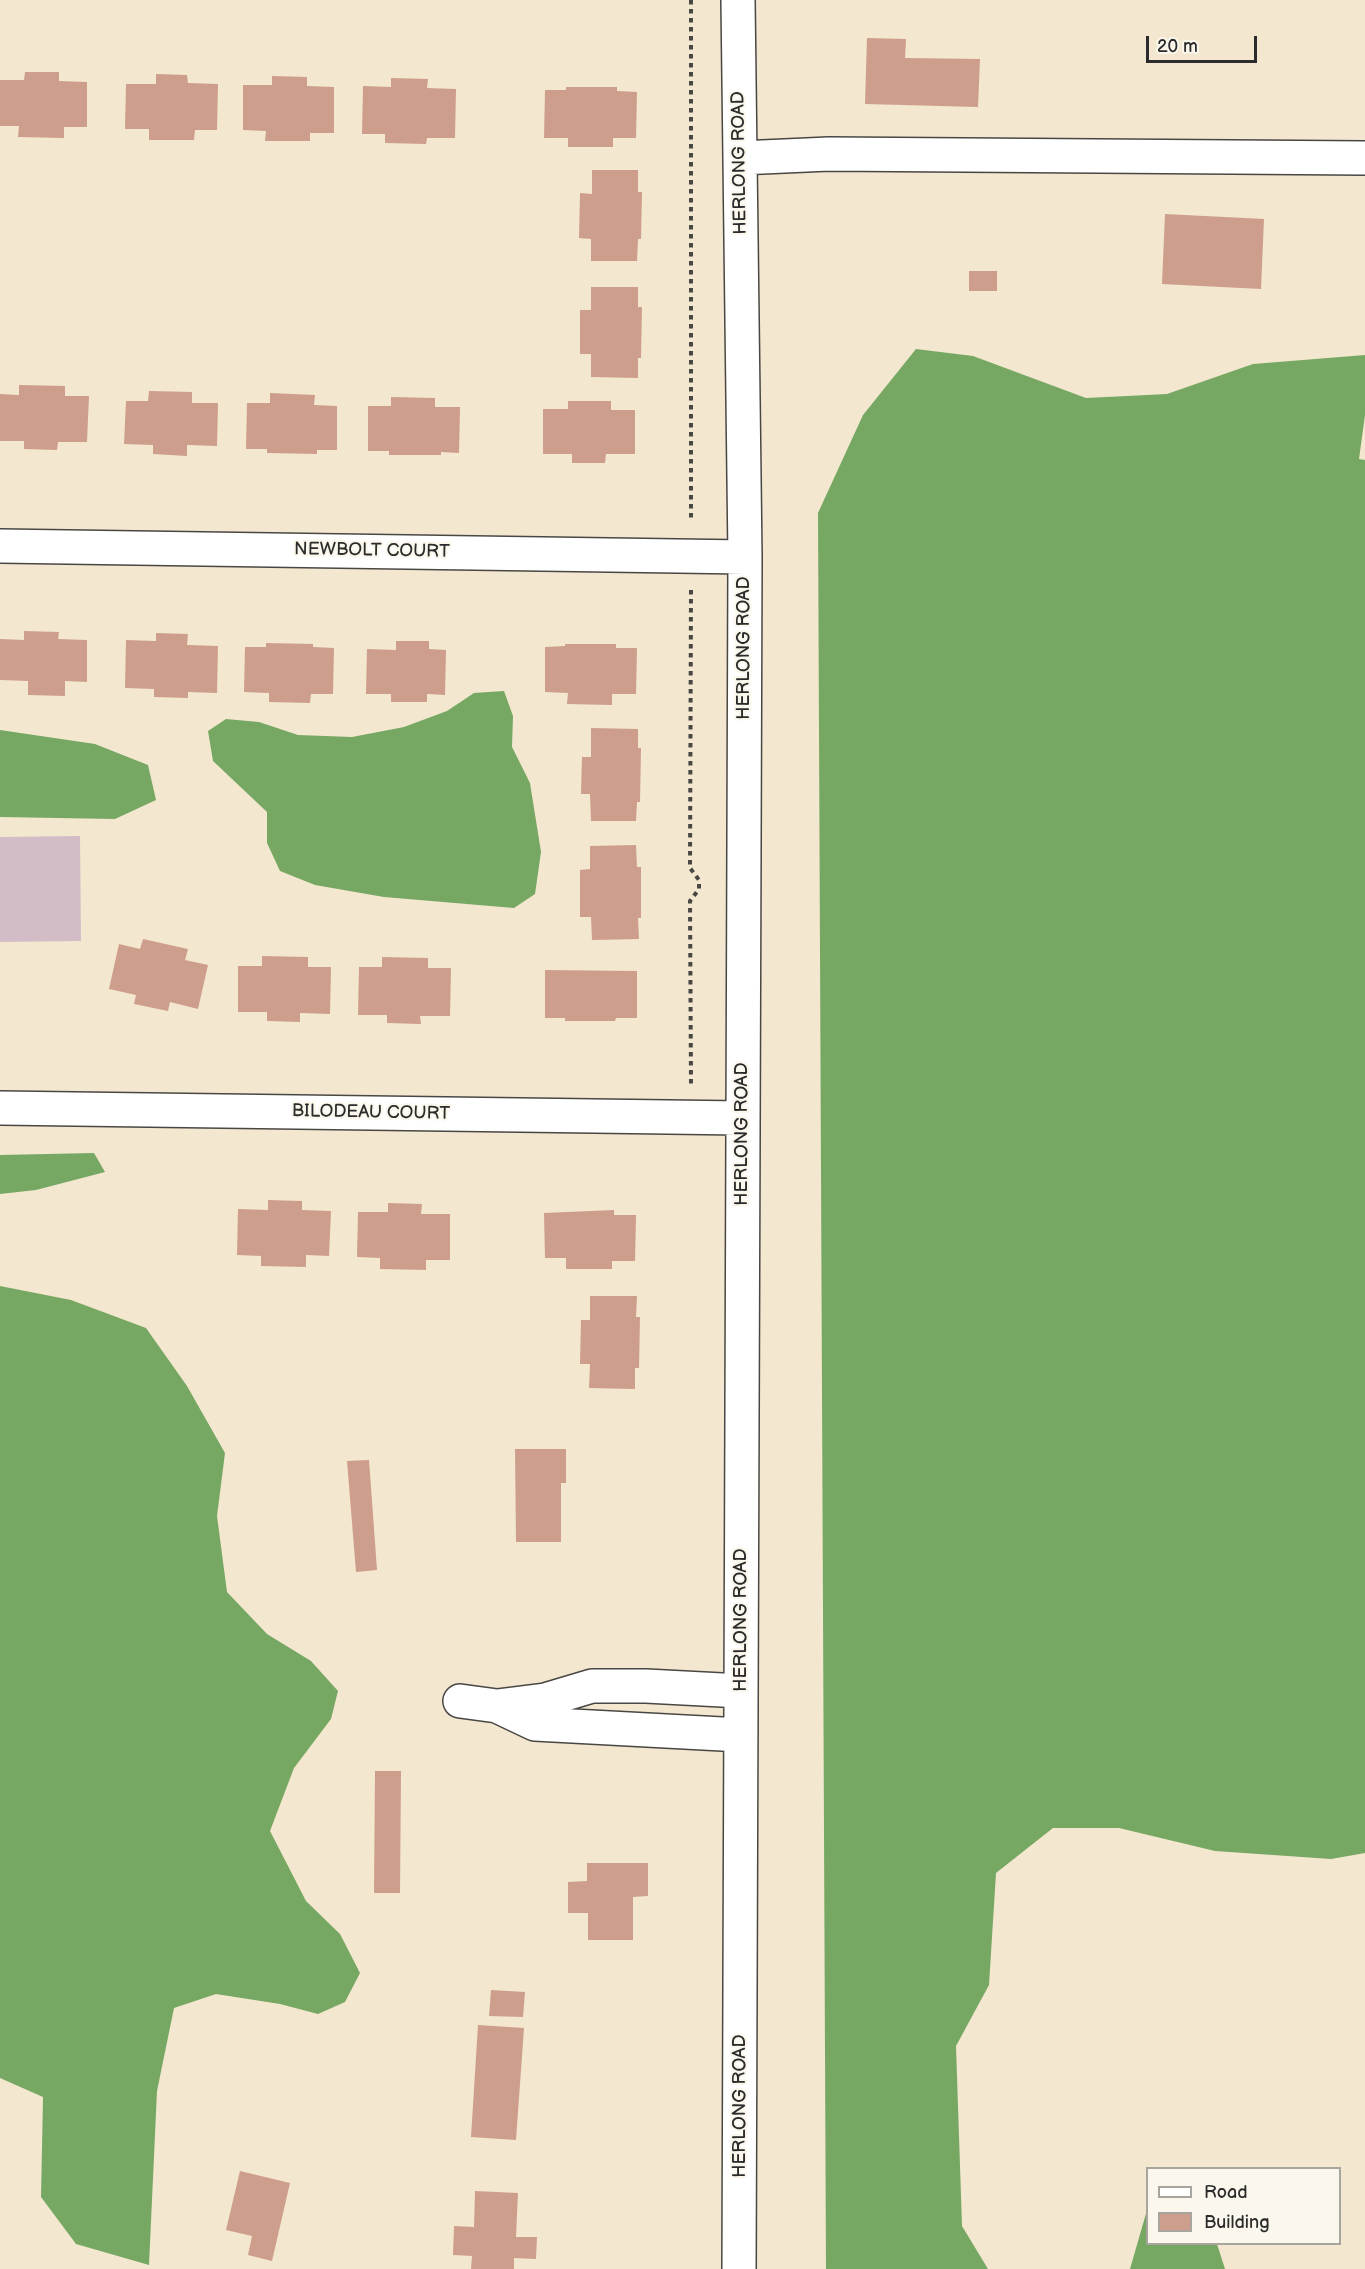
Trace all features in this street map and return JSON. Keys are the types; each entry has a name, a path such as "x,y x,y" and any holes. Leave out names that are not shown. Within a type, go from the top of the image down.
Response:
{"street":[{"name":"HERLONG ROAD","path":"738,0 745,557 740,2269"},
{"path":"740,158 830,154 1365,158"},
{"name":"NEWBOLT COURT","path":"0,546 745,557"},
{"name":"BILODEAU COURT","path":"0,1108 742,1118"},
{"path":"460,1701 497,1706 545,1700 592,1686 646,1686 741,1691"},
{"path":"497,1706 535,1724 741,1735"}],"shaded area":[{"path":"80,836 81,941 0,942 0,837"}],"green space":[{"path":"916,349 973,356 1086,398 1167,394 1253,364 1365,355 1365,415 1359,459 1365,460 1365,1853 1331,1859 1215,1851 1119,1828 1053,1828 996,1873 989,1985 956,2046 962,2226 988,2269 826,2269 818,513 863,415"},
{"path":"504,691 513,716 512,747 530,783 541,852 535,894 514,908 384,897 315,885 280,871 267,843 267,812 213,761 208,731 226,719 259,722 298,735 352,737 404,727 447,711 474,693"},
{"path":"0,730 95,744 148,765 156,800 115,819 0,817"},
{"path":"94,1153 105,1172 36,1190 0,1194 0,1155"},
{"path":"0,1286 71,1300 146,1328 187,1386 225,1453 217,1516 227,1592 267,1634 311,1661 338,1691 331,1719 294,1768 270,1831 306,1901 340,1934 360,1973 345,2002 318,2014 280,2004 216,1994 174,2008 157,2091 149,2265 76,2244 41,2197 43,2097 0,2078"},
{"path":"1146,2213 1146,2245 1217,2245 1225,2269 1130,2269"}],"building":[{"path":"867,38 906,39 905,58 980,59 978,107 865,104"},
{"path":"25,72 59,72 59,81 87,82 87,127 64,127 64,138 18,137 19,126 0,126 0,80 24,80"},
{"path":"156,74 187,75 188,83 218,84 217,130 195,130 194,140 149,140 149,129 125,129 126,84 156,84"},
{"path":"272,76 307,77 307,86 334,87 334,133 310,133 310,141 265,141 266,131 243,130 243,85 272,85"},
{"path":"391,78 428,79 427,88 456,89 455,138 427,138 426,144 385,143 385,134 362,134 363,86 391,87"},
{"path":"566,87 617,87 617,91 637,92 636,138 613,138 613,147 568,147 568,138 544,138 545,90 566,90"},
{"path":"592,170 638,170 638,192 642,192 641,239 638,239 637,261 591,261 591,239 579,238 580,193 592,194"},
{"path":"1165,214 1264,219 1261,289 1162,284"},
{"path":"969,271 997,271 997,291 969,291"},
{"path":"591,287 638,287 638,307 642,307 641,358 638,358 638,378 591,377 591,354 580,354 580,310 591,310"},
{"path":"19,385 65,386 65,396 89,396 87,442 58,442 57,450 24,449 24,441 0,441 0,394 19,395"},
{"path":"149,391 192,392 192,403 218,403 217,446 187,445 187,456 153,454 153,445 124,444 126,401 148,401"},
{"path":"270,393 315,395 314,405 337,406 337,450 317,450 317,454 267,453 267,449 246,449 247,403 270,403"},
{"path":"391,397 435,398 435,407 460,407 459,453 389,455 389,451 368,451 368,406 391,406"},
{"path":"568,401 611,401 611,410 635,410 635,454 606,454 605,463 572,463 572,454 543,454 543,409 568,409"},
{"path":"24,631 59,632 58,639 87,640 87,682 65,681 65,696 28,695 28,681 0,680 0,639 24,640"},
{"path":"156,633 188,634 187,645 218,646 217,693 188,692 188,698 154,697 154,689 125,688 126,640 156,641"},
{"path":"396,641 429,641 429,649 446,650 445,695 427,694 427,702 391,702 391,694 366,694 367,649 396,650"},
{"path":"266,643 313,644 313,647 334,648 333,694 311,694 310,703 269,702 269,693 244,692 245,647 266,647"},
{"path":"565,644 616,644 616,648 637,648 636,694 612,694 612,705 567,704 568,693 545,692 545,647 565,646"},
{"path":"591,728 638,729 638,748 641,748 640,802 637,802 636,821 591,821 590,794 581,794 582,757 591,757"},
{"path":"636,845 637,867 641,867 639,939 592,940 591,917 580,917 580,870 590,869 590,846"},
{"path":"143,939 188,949 185,960 208,965 198,1009 170,1002 168,1011 134,1004 136,995 109,989 119,944 140,949"},
{"path":"262,956 308,957 308,967 331,967 330,1014 300,1013 300,1022 267,1021 267,1012 238,1012 238,966 262,966"},
{"path":"382,957 428,958 428,968 451,968 450,1016 420,1016 421,1024 387,1023 387,1015 358,1015 359,967 382,967"},
{"path":"545,970 637,971 637,1018 616,1018 615,1021 565,1021 565,1018 545,1018"},
{"path":"268,1200 302,1201 302,1210 331,1211 329,1256 306,1255 306,1267 261,1266 261,1256 237,1255 238,1209 268,1210"},
{"path":"388,1203 422,1204 421,1214 450,1214 450,1260 426,1260 426,1270 380,1269 380,1258 357,1257 358,1212 388,1212"},
{"path":"614,1210 614,1215 636,1215 635,1261 612,1261 612,1269 566,1269 566,1258 545,1258 544,1213"},
{"path":"590,1296 637,1296 636,1317 640,1317 639,1368 635,1368 635,1389 589,1388 590,1364 580,1364 581,1320 590,1320"},
{"path":"515,1449 566,1449 566,1483 561,1483 561,1542 516,1542"},
{"path":"369,1460 377,1570 356,1572 347,1461"},
{"path":"375,1771 401,1771 400,1893 374,1893"},
{"path":"587,1863 648,1863 648,1896 633,1897 633,1940 588,1940 588,1913 568,1913 568,1882 587,1881"},
{"path":"491,1990 525,1992 523,2017 489,2016"},
{"path":"478,2025 524,2028 516,2140 471,2137"},
{"path":"240,2171 290,2183 272,2261 248,2255 252,2236 226,2230"},
{"path":"475,2191 518,2193 516,2237 537,2237 536,2259 514,2258 514,2269 471,2269 472,2256 453,2255 454,2226 474,2227"}]}
